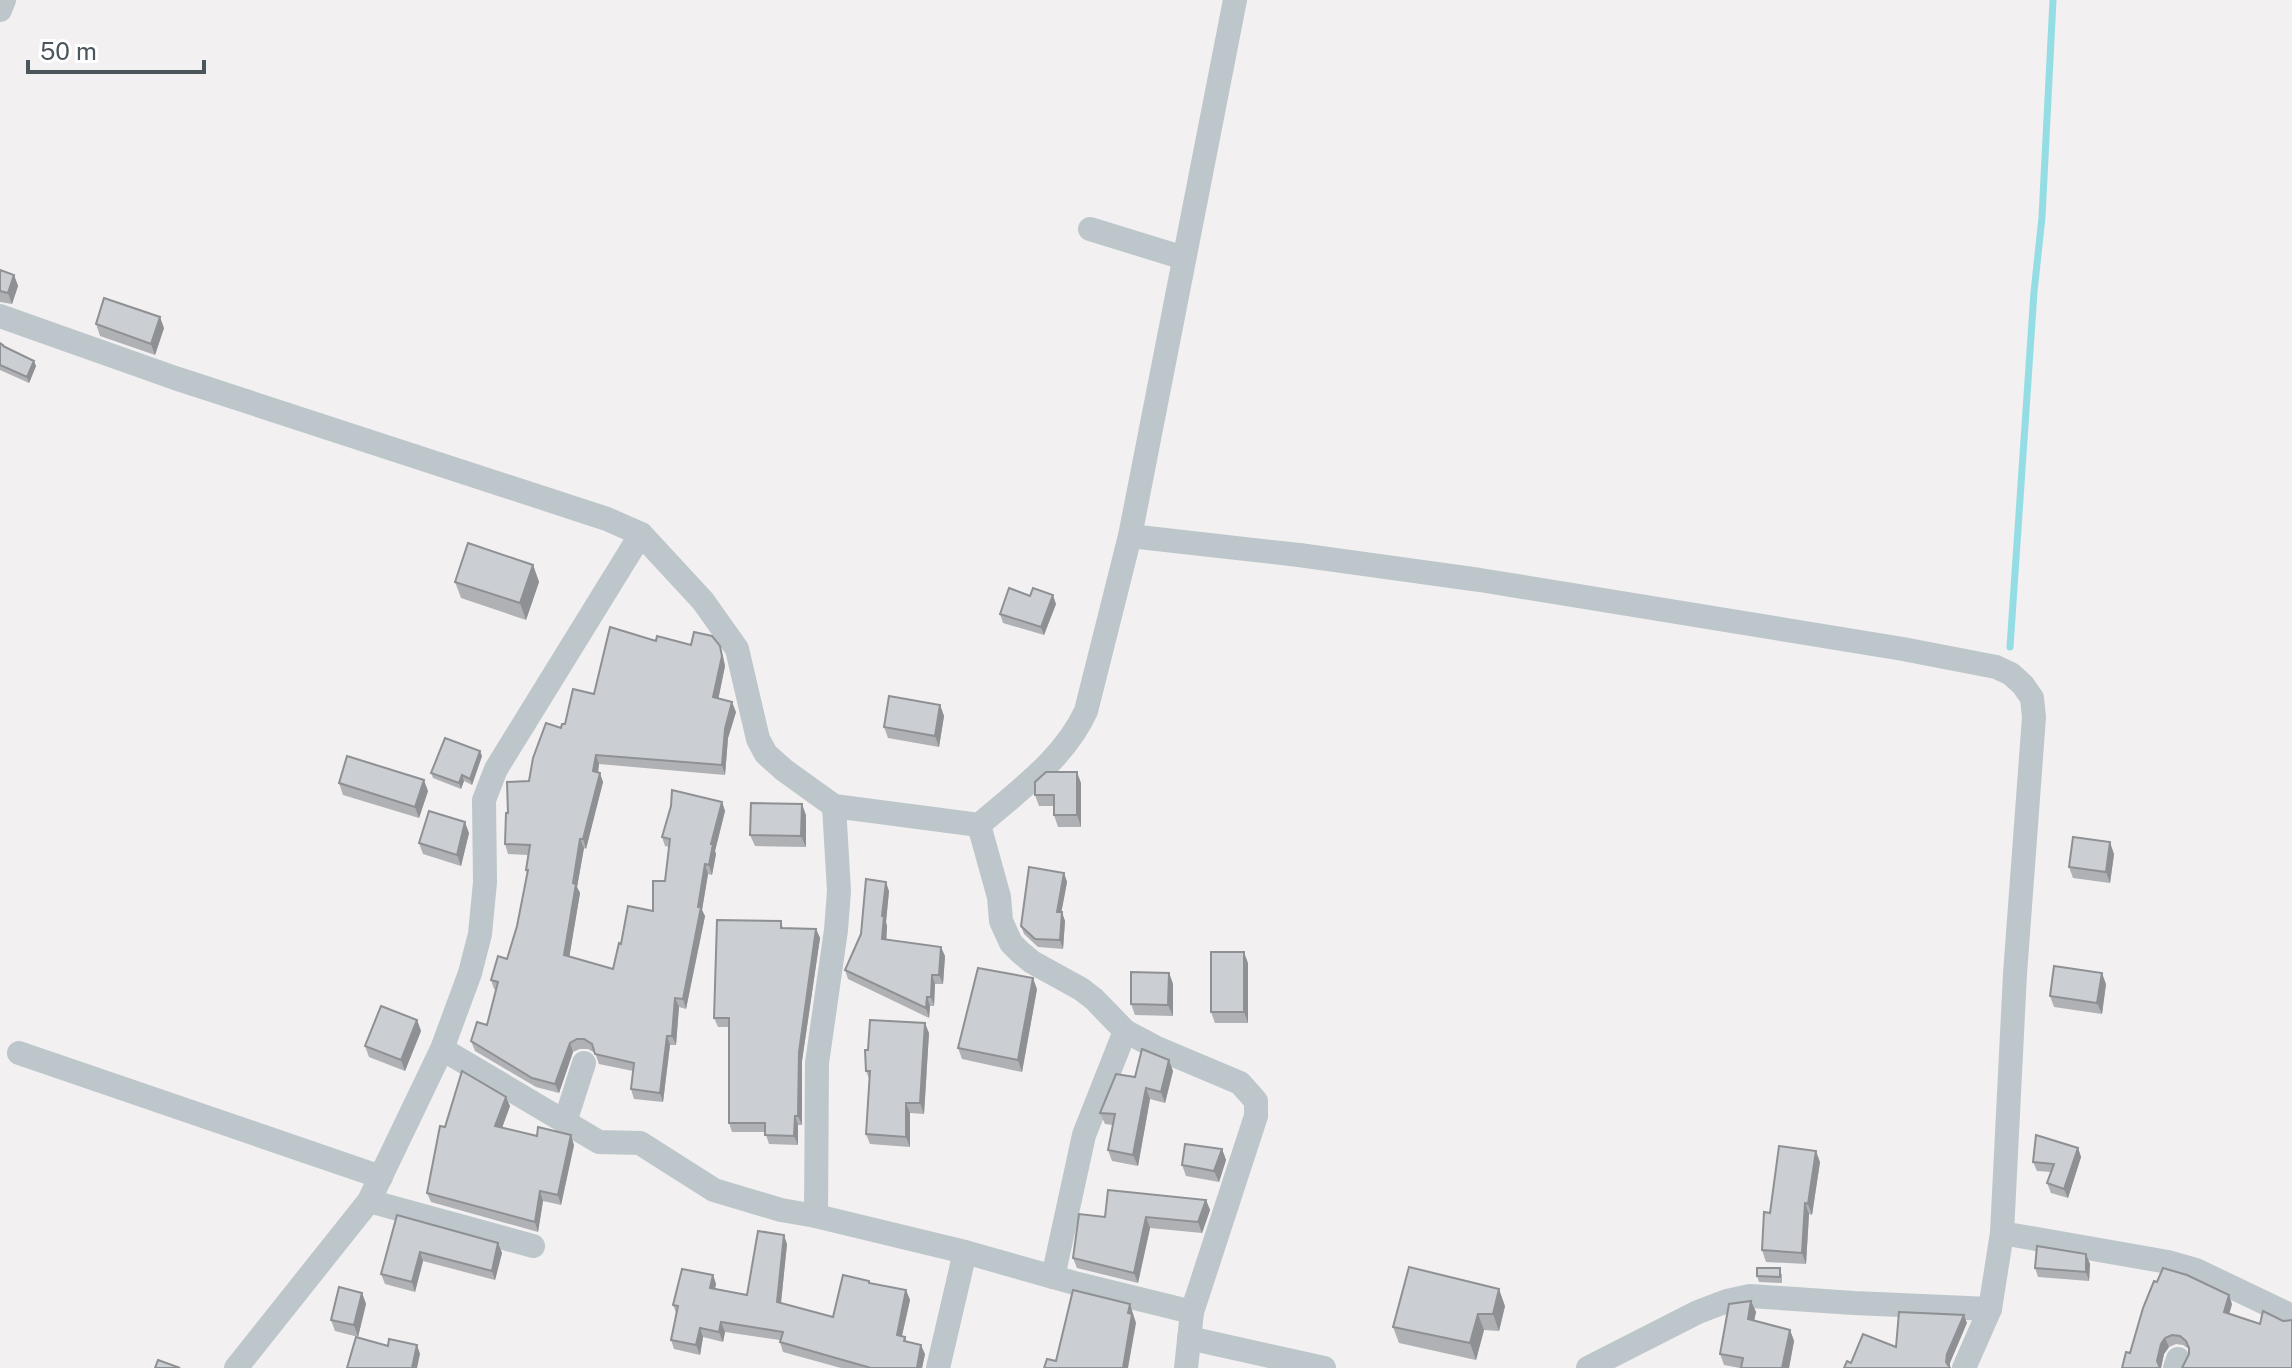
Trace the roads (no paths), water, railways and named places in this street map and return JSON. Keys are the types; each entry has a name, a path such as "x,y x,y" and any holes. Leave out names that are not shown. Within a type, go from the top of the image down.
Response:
{"street":[{"path":"0,10 4,0"},
{"path":"0,316 175,378 607,519 641,534 703,601 737,649 758,739 766,754 784,770 834,806 979,825 1053,759 1079,726 1086,711 1130,536 1235,0"},
{"path":"1090,229 1184,258"},
{"path":"236,1368 369,1201 381,1177 442,1049 470,973 480,934 485,882 484,800 496,769 641,534"},
{"path":"1130,536 1480,580 1903,649 1996,667 2011,674 2023,685 2032,698 2034,717 2015,974 2002,1233 1990,1309 1964,1368"},
{"path":"816,1216 817,1063 839,891 834,806"},
{"path":"979,825 999,897 1001,921 1011,943 1032,962 1094,999 1125,1031 1240,1083 1256,1101 1256,1116 1192,1312 1186,1368"},
{"path":"1053,1277 1084,1135 1125,1031"},
{"path":"442,1049 599,1142 640,1143 714,1190 781,1210 965,1252 1192,1312"},
{"path":"19,1053 381,1177"},
{"path":"565,1122 584,1063"},
{"path":"369,1201 533,1246"},
{"path":"2002,1233 2168,1262 2196,1270 2292,1316"},
{"path":"938,1368 965,1252"},
{"path":"1588,1368 1698,1312 1750,1296 1990,1309"},
{"path":"1189,1338 1324,1368"}],"waterway":[{"path":"2010,647 2034,292 2042,217 2053,0"}]}
